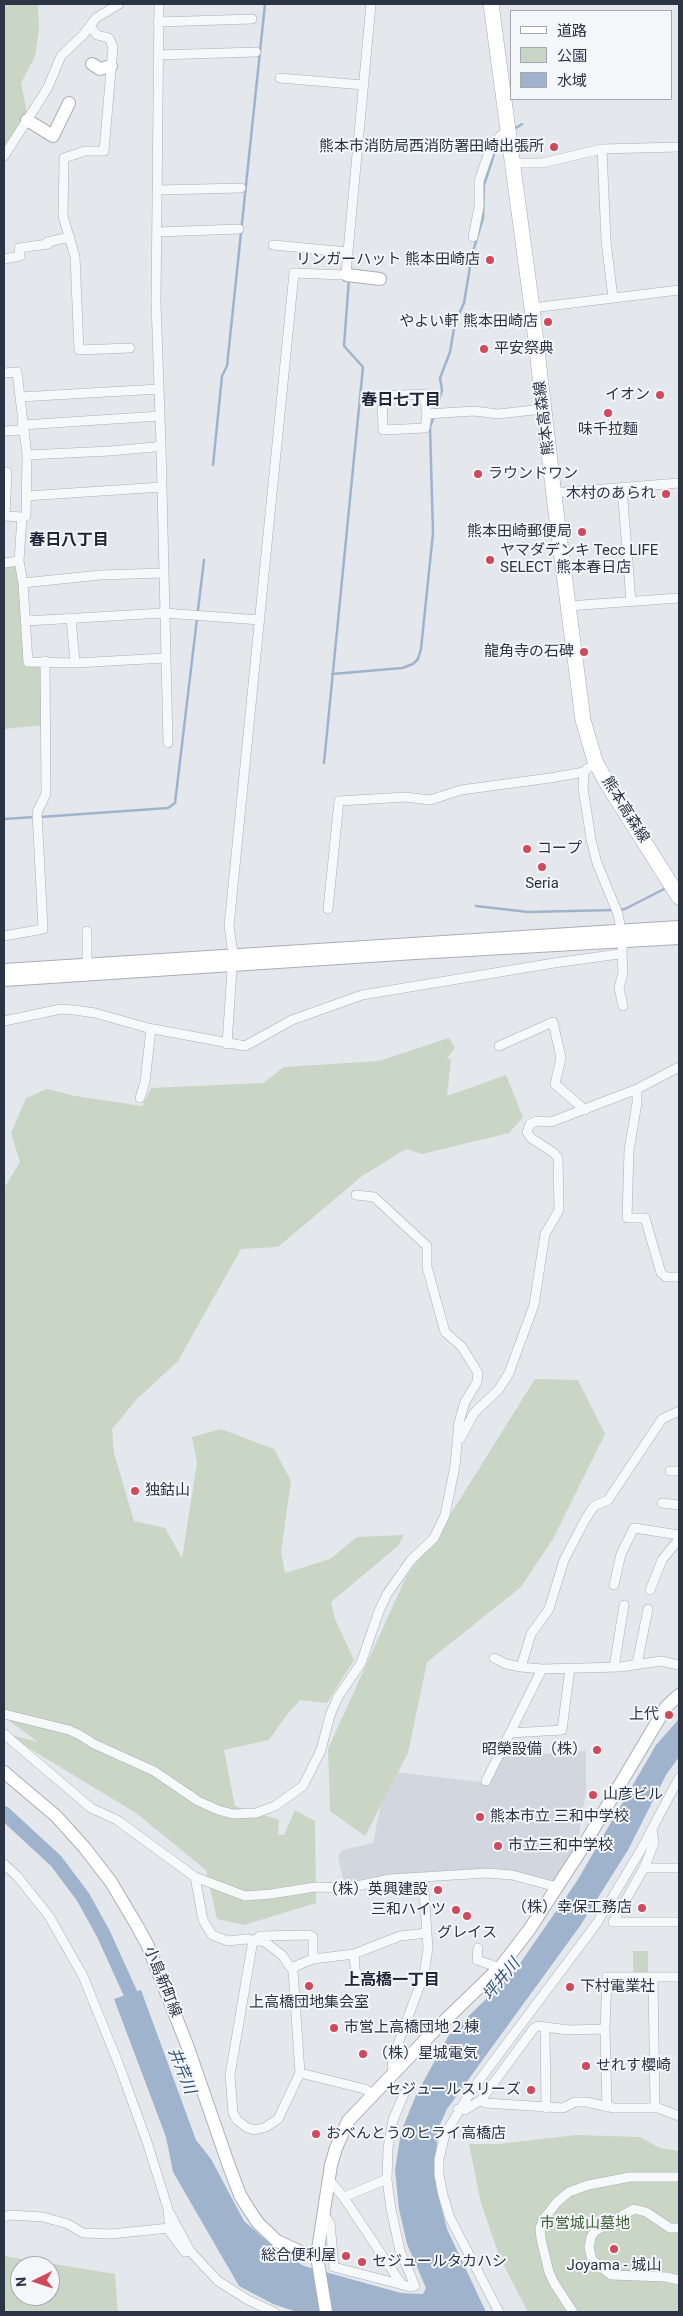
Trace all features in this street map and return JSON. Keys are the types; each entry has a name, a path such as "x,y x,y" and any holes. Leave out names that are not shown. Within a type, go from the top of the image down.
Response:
{"main road":[{"name":"熊本高森線","path":"491,4 532,308 553,493 583,720 595,761 608,785 679,897"}],"street":[{"path":"4,156 47,89 61,56 96,18 120,4"},
{"path":"159,4 158,55 160,84 156,302 168,743"},
{"path":"346,273 371,4"},
{"path":"158,22 252,19"},
{"path":"90,26 97,35 109,38 113,47 104,151 85,151 64,158 63,216 76,264 79,350 130,348"},
{"path":"158,55 256,52"},
{"path":"92,64 100,69 111,66"},
{"path":"280,78 363,85"},
{"path":"27,120 53,136 69,103"},
{"path":"473,237 479,207 479,181 490,149 500,136 509,130"},
{"path":"513,163 542,163 602,149 679,147"},
{"path":"602,149 606,241 613,298"},
{"path":"158,190 241,188"},
{"path":"157,232 240,229"},
{"path":"4,259 20,256 19,248 48,244 47,242 70,237"},
{"path":"273,245 348,252"},
{"path":"227,1044 232,960 229,926 294,273 344,275 346,273 347,275 380,279"},
{"path":"532,308 679,290"},
{"path":"4,373 17,372 26,455 26,516 6,516 7,472"},
{"path":"20,397 159,389"},
{"path":"424,394 427,414 425,428 383,430 382,396 424,394"},
{"path":"427,414 474,411 498,414 543,409"},
{"path":"4,431 23,427 160,416"},
{"path":"26,455 110,451 161,445"},
{"path":"553,493 679,483"},
{"path":"26,496 162,487"},
{"path":"622,488 631,601"},
{"path":"22,517 19,561 23,583 28,662 165,658"},
{"path":"4,563 19,561"},
{"path":"23,583 100,575 164,574"},
{"path":"568,606 679,598"},
{"path":"26,621 164,613 260,620"},
{"path":"71,618 75,662"},
{"path":"4,936 43,929 37,812 46,794 45,661"},
{"path":"328,909 339,801 405,797 430,800 461,790 584,772 595,761"},
{"path":"584,772 582,788 592,839 598,863 618,914 622,941 623,973 619,988 623,1006"},
{"path":"622,941 679,927"},
{"path":"87,931 87,970"},
{"path":"4,980 87,970 414,948 679,938"},
{"path":"4,1021 61,1009 95,1013 151,1029 245,1046 292,1020 362,995 619,954 622,941"},
{"path":"4,970 87,970"},
{"path":"499,1046 553,1022 561,1058 555,1084 584,1110"},
{"path":"140,1098 151,1029"},
{"path":"457,1444 474,1413 499,1388 509,1373 534,1304 545,1234 559,1210 558,1158 554,1153 531,1138 527,1132 530,1124 537,1121 551,1122 584,1110 637,1089 679,1068"},
{"path":"637,1089 637,1103 629,1150 627,1218 645,1218 661,1273 666,1277 679,1277"},
{"path":"4,1714 69,1730 94,1744 154,1771 198,1802 233,1814 256,1813 280,1804 303,1786 321,1750 330,1715 338,1696 361,1662 387,1594 411,1560 434,1538 445,1514 455,1466 459,1422 464,1402 477,1382 478,1372 462,1347 445,1332 427,1266 427,1246 374,1197 356,1195"},
{"path":"521,1667 531,1634 549,1608 564,1560 585,1520 594,1506 608,1500 662,1419 679,1411"},
{"path":"662,1503 679,1505"},
{"path":"614,1585 621,1554 634,1528 679,1535"},
{"path":"650,1590 662,1560 679,1539"},
{"path":"614,1667 624,1605"},
{"path":"637,1664 648,1609"},
{"path":"494,1658 506,1664 542,1669 614,1667 661,1661 679,1665"},
{"path":"510,1733 562,1730 570,1668"},
{"path":"486,1781 542,1669"},
{"path":"326,2312 318,2261 328,2181 336,2148 348,2121 372,2094 500,1968 529,1930 557,1887 666,1707 679,1696"},
{"path":"4,1734 91,1808 116,1820 195,1877 244,1896 315,1887 347,1888 390,1879 487,1873 512,1875 557,1887"},
{"name":"小島新町線","path":"4,1772 56,1816 84,1847 111,1882 147,1944 187,2045 240,2195 258,2223 278,2241 318,2261"},
{"path":"499,2312 450,2218 439,2175 439,2159 445,2134 458,2109 597,1923 652,1829 679,1778"},
{"path":"652,1829 654,1843 644,1868 613,1922 679,1922"},
{"path":"4,1864 17,1876 49,1916 83,1976 133,2102 168,2209 190,2251 207,2271 224,2285 248,2300 274,2312"},
{"path":"644,1868 679,1868"},
{"path":"195,1877 203,1920 212,1935 228,1941 254,1941 265,1942 282,1955 291,1968 300,2074 278,2119 266,2127 254,2130 237,2120 234,2113 230,2075 254,1941 260,1936 309,1934 313,1937 313,1959"},
{"path":"393,2073 392,2060 424,1974 428,1948 423,1877"},
{"path":"291,1968 313,1959 354,1954 400,1936 427,1933"},
{"path":"478,1948 477,1960 500,1968"},
{"path":"354,1954 356,1979"},
{"path":"607,2107 605,2029 607,1977 679,1977"},
{"path":"653,1977 655,2108"},
{"path":"458,2109 465,2110 481,2100 534,2028 545,2027 568,2030 605,2029"},
{"path":"545,2027 546,2108"},
{"path":"300,2074 364,2089 372,2094"},
{"path":"324,2216 330,2223 334,2267 410,2287 416,2286 400,2251 387,2179 388,2148 393,2120 404,2094"},
{"path":"481,2100 485,2103 546,2108 563,2108 575,2102 607,2107 655,2108 679,2116"},
{"path":"573,2312 549,2272 541,2239 540,2228 543,2220 557,2202 569,2192 588,2184 630,2177 679,2177"},
{"path":"344,2197 387,2179"},
{"path":"328,2181 344,2197 402,2285"},
{"path":"168,2209 169,2228 180,2247 185,2252 190,2251"},
{"path":"679,2228 670,2228 646,2212 634,2209 595,2232 591,2237 589,2247 592,2260 611,2275 679,2280"},
{"path":"4,2217 26,2215 43,2217 68,2224 83,2233 111,2234 169,2228"}],"shaded area":[{"name":"熊本市立 三和中学校","path":"586,1751 586,1792 577,1845 555,1881 502,1872 458,1870 386,1876 344,1883 338,1856 342,1850 373,1843 388,1771 488,1783 502,1757"}],"green space":[{"path":"4,4 38,4 39,29 35,56 21,83 27,113 17,135 4,148"},
{"path":"19,561 28,662 45,661 45,725 4,729 4,563"},
{"path":"449,1038 455,1048 447,1058 451,1060 447,1096 506,1075 523,1117 509,1133 422,1154 406,1149 362,1176 278,1247 241,1249 178,1361 136,1400 112,1429 114,1453 134,1521 165,1528 182,1558 197,1463 192,1437 221,1429 274,1449 291,1481 281,1552 285,1573 330,1559 357,1537 404,1535 398,1546 331,1602 335,1619 354,1660 327,1703 300,1700 269,1740 224,1750 235,1806 279,1820 278,1835 284,1835 295,1810 315,1821 316,1903 244,1925 217,1919 206,1870 136,1813 4,1733 38,1742 4,1717 4,1188 20,1162 11,1133 26,1098 47,1089 75,1096 142,1106 151,1088 263,1083 284,1067 379,1061"},
{"path":"535,1379 578,1380 605,1434 553,1539 521,1587 427,1662 408,1753 365,1836 330,1811 328,1749 406,1577 457,1504"},
{"path":"633,1951 648,1951 648,1973 633,1972"},
{"name":"市営城山墓地","path":"576,2135 640,2137 660,2148 679,2151 679,2312 528,2312 500,2258 481,2203 469,2144 499,2144"},
{"path":"4,2256 10,2257 10,2306 60,2306 60,2265 115,2274 118,2312 4,2312"}],"water":[{"path":"679,1719 679,1757 666,1775 628,1850 580,1926 447,2109 437,2131 436,2187 447,2229 486,2312 297,2312 273,2304 239,2286 173,2172 166,2137 114,1999 141,1990 196,2140 211,2159 244,2221 276,2249 304,2266 401,2293 423,2294 426,2288 407,2244 399,2209 395,2170 401,2132 416,2095 449,2035 514,1972 577,1881 656,1745"}],"waterway":[{"path":"213,465 222,376 227,366 265,4"},
{"path":"513,130 522,124"},
{"path":"436,410 442,390 440,378 450,352 455,323 464,303 472,255 483,218 484,185 496,148"},
{"path":"324,763 363,367 344,346 349,278"},
{"path":"332,674 402,668 413,664 418,659 421,649 433,533 430,427 434,416"},
{"path":"40,817 168,808 175,803 204,560"},
{"path":"4,819 35,817"},
{"path":"619,910 625,909 666,888"},
{"path":"476,906 528,912 614,910"},
{"name":"井芹川","path":"4,1813 56,1861 83,1897 103,1933 138,2010"}],"place":[{"name":"熊本市消防局西消防署田崎出張所","path":"554,147"},
{"name":"リンガーハット 熊本田崎店","path":"490,260"},
{"name":"やよい軒 熊本田崎店","path":"548,322"},
{"name":"平安祭典","path":"484,349"},
{"name":"イオン","path":"660,395"},
{"name":"味千拉麵","path":"608,413"},
{"name":"ラウンドワン","path":"478,474"},
{"name":"木村のあられ","path":"666,494"},
{"name":"熊本田崎郵便局","path":"582,532"},
{"name":"ヤマダデンキ Tecc LIFE SELECT 熊本春日店","path":"490,560"},
{"name":"龍角寺の石碑","path":"584,652"},
{"name":"コープ","path":"527,849"},
{"name":"Seria","path":"542,867"},
{"name":"独鈷山","path":"135,1491"},
{"name":"上代","path":"669,1715"},
{"name":"昭榮設備（株）","path":"597,1750"},
{"name":"山彦ビル","path":"593,1795"},
{"name":"熊本市立 三和中学校","path":"480,1817"},
{"name":"市立三和中学校","path":"498,1846"},
{"name":"（株）英興建設","path":"438,1890"},
{"name":"（株）幸保工務店","path":"642,1908"},
{"name":"三和ハイツ","path":"456,1910"},
{"name":"グレイス","path":"467,1916"},
{"name":"上高橋団地集会室","path":"309,1986"},
{"name":"下村電業社","path":"570,1987"},
{"name":"市営上高橋団地２棟","path":"334,2028"},
{"name":"（株）星城電気","path":"363,2054"},
{"name":"せれす櫻崎","path":"586,2066"},
{"name":"セジュールスリーズ","path":"531,2090"},
{"name":"おべんとうのヒライ高橋店","path":"316,2134"},
{"name":"Joyama - 城山","path":"614,2249"},
{"name":"総合便利屋","path":"346,2256"},
{"name":"セジュールタカハシ","path":"362,2262"}],"district":[{"name":"春日七丁目","path":"401,401"},
{"name":"春日八丁目","path":"69,541"},
{"name":"上高橋一丁目","path":"392,1981"}],"water label":[{"name":"坪井川","path":"502,1980"}]}
